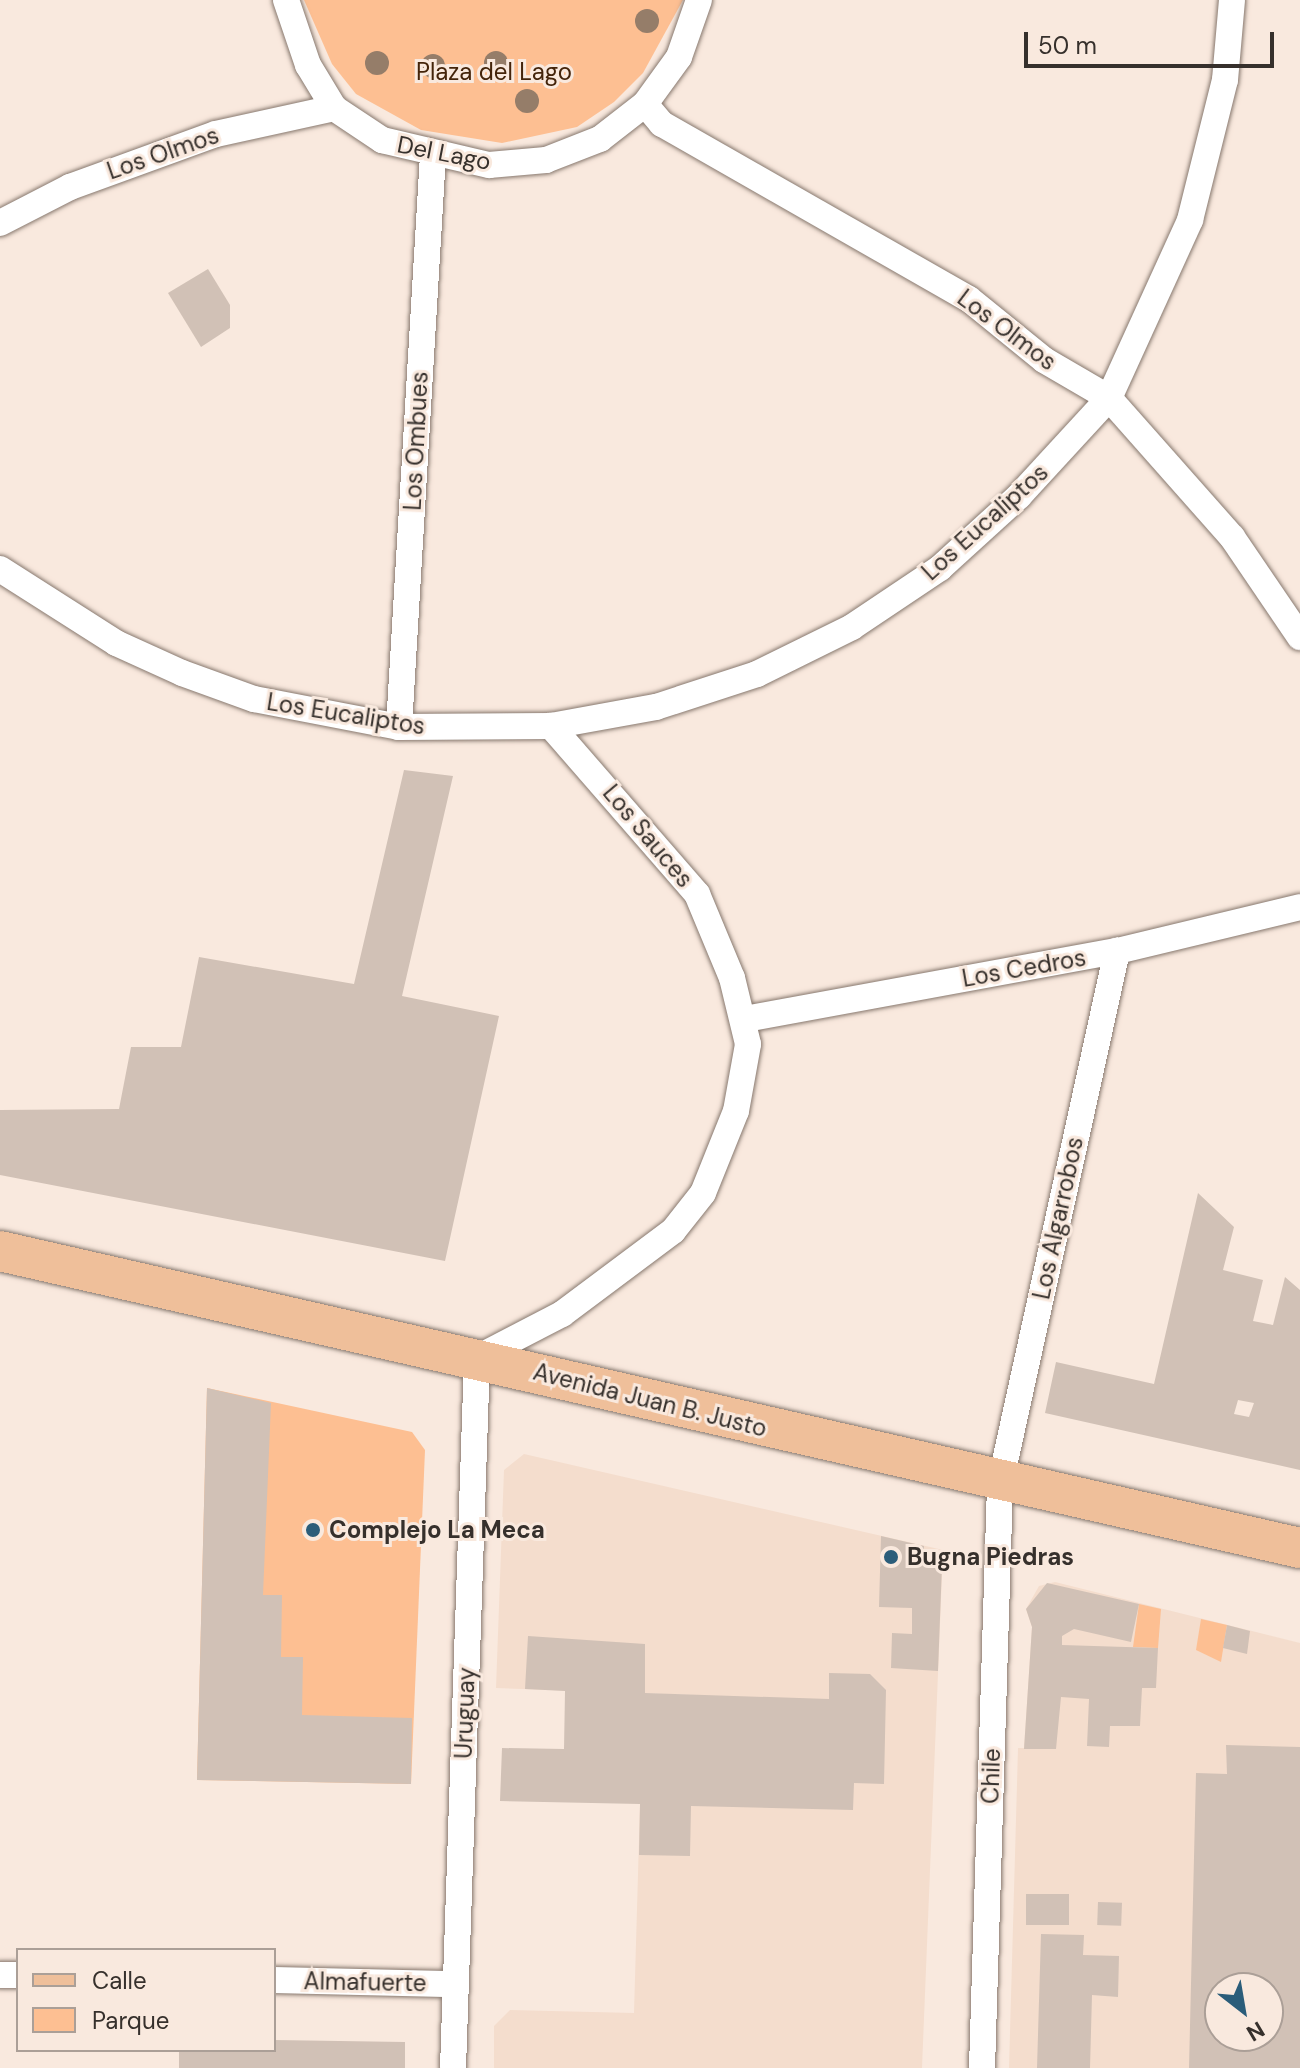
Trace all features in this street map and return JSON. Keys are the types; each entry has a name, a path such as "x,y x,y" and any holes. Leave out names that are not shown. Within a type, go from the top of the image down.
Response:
{"main road":[{"name":"Avenida Juan B. Justo","path":"0,1251 477,1358 1000,1484 1300,1548"}],"street":[{"name":"Del Lago","path":"286,0 308,65 334,108 382,140 433,155 489,165 546,160 600,139 645,104 679,57 699,0"},
{"name":"Los Eucaliptos","path":"0,569 116,643 182,673 254,699 399,727 551,726 656,707 757,674 852,627 940,568 1019,496 1109,398 1190,220 1225,80 1232,0"},
{"name":"Los Olmos","path":"645,104 662,124 969,299 1044,360 1109,398 1232,537 1300,637"},
{"name":"Los Olmos","path":"0,223 70,187 187,144 334,108"},
{"name":"Los Ombues","path":"399,727 433,155"},
{"name":"Los Sauces","path":"477,1358 632,1268 703,1193 736,1111 745,1019 697,894 551,726"},
{"name":"Los Cedros","path":"745,1019 1117,951 1300,907"},
{"name":"Los Algarrobos","path":"1000,1484 1117,951"},
{"name":"Uruguay","path":"453,2068 477,1358"},
{"name":"Chile","path":"982,2068 1000,1484"},
{"name":"Almafuerte","path":"276,1980 456,1984"}],"shaded area":[{"name":"Bugna Piedras","path":"524,1454 943,1550 922,2068 494,2068 494,2026 510,2010 634,2013 640,1804 694,1695 496,1688 504,1470"},
{"path":"1055,1582 1300,1643 1300,2068 1009,2068 1018,1748 1024,1748 1032,1627 1026,1609 1039,1586"}],"green space":[{"name":"Plaza del Lago","path":"304,0 683,0 643,73 614,102 577,127 502,143 421,130 356,94 332,64"},
{"name":"Complejo La Meca","path":"207,1388 412,1432 425,1450 411,1784 197,1780"},
{"path":"1139,1604 1161,1609 1158,1648 1133,1647"},
{"path":"1201,1619 1227,1625 1221,1662 1196,1650"}],"building":[{"path":"208,269 230,305 230,328 201,347 168,293"},
{"path":"404,770 453,776 402,996 499,1016 445,1261 0,1175 0,1110 119,1109 131,1047 181,1047 199,957 354,984"},
{"path":"1198,1193 1234,1227 1223,1270 1263,1280 1253,1321 1273,1325 1285,1277 1300,1290 1300,1470 1045,1413 1056,1362 1154,1384","holes":["1238,1400 1254,1403 1249,1417 1234,1414"]},
{"path":"207,1388 271,1403 263,1595 282,1595 281,1657 303,1657 302,1715 412,1718 411,1784 197,1780"},
{"path":"881,1536 924,1546 923,1562 942,1565 938,1671 891,1668 892,1633 912,1634 912,1608 879,1607"},
{"path":"1047,1583 1139,1604 1131,1642 1074,1629 1062,1636 1062,1645 1158,1648 1156,1688 1142,1688 1140,1726 1110,1726 1109,1747 1087,1746 1089,1699 1061,1697 1056,1749 1024,1749 1032,1627 1026,1609"},
{"path":"1227,1625 1250,1631 1247,1654 1223,1648"},
{"path":"528,1636 645,1644 645,1693 829,1699 829,1673 870,1674 886,1690 884,1784 854,1783 853,1810 691,1806 690,1856 639,1855 640,1804 500,1801 502,1748 564,1749 565,1691 525,1689"},
{"path":"1226,1745 1300,1747 1300,2068 1189,2068 1196,1773 1227,1774"},
{"path":"1026,1894 1069,1894 1069,1925 1026,1925"},
{"path":"1098,1902 1122,1903 1121,1926 1097,1925"},
{"path":"1041,1934 1084,1935 1083,1955 1119,1956 1118,1997 1092,1995 1090,2068 1037,2068"},
{"path":"276,2040 405,2042 405,2068 179,2068 179,2052 276,2052"}],"place":[{"name":"Complejo La Meca","path":"313,1530"},
{"name":"Bugna Piedras","path":"891,1557"}]}
